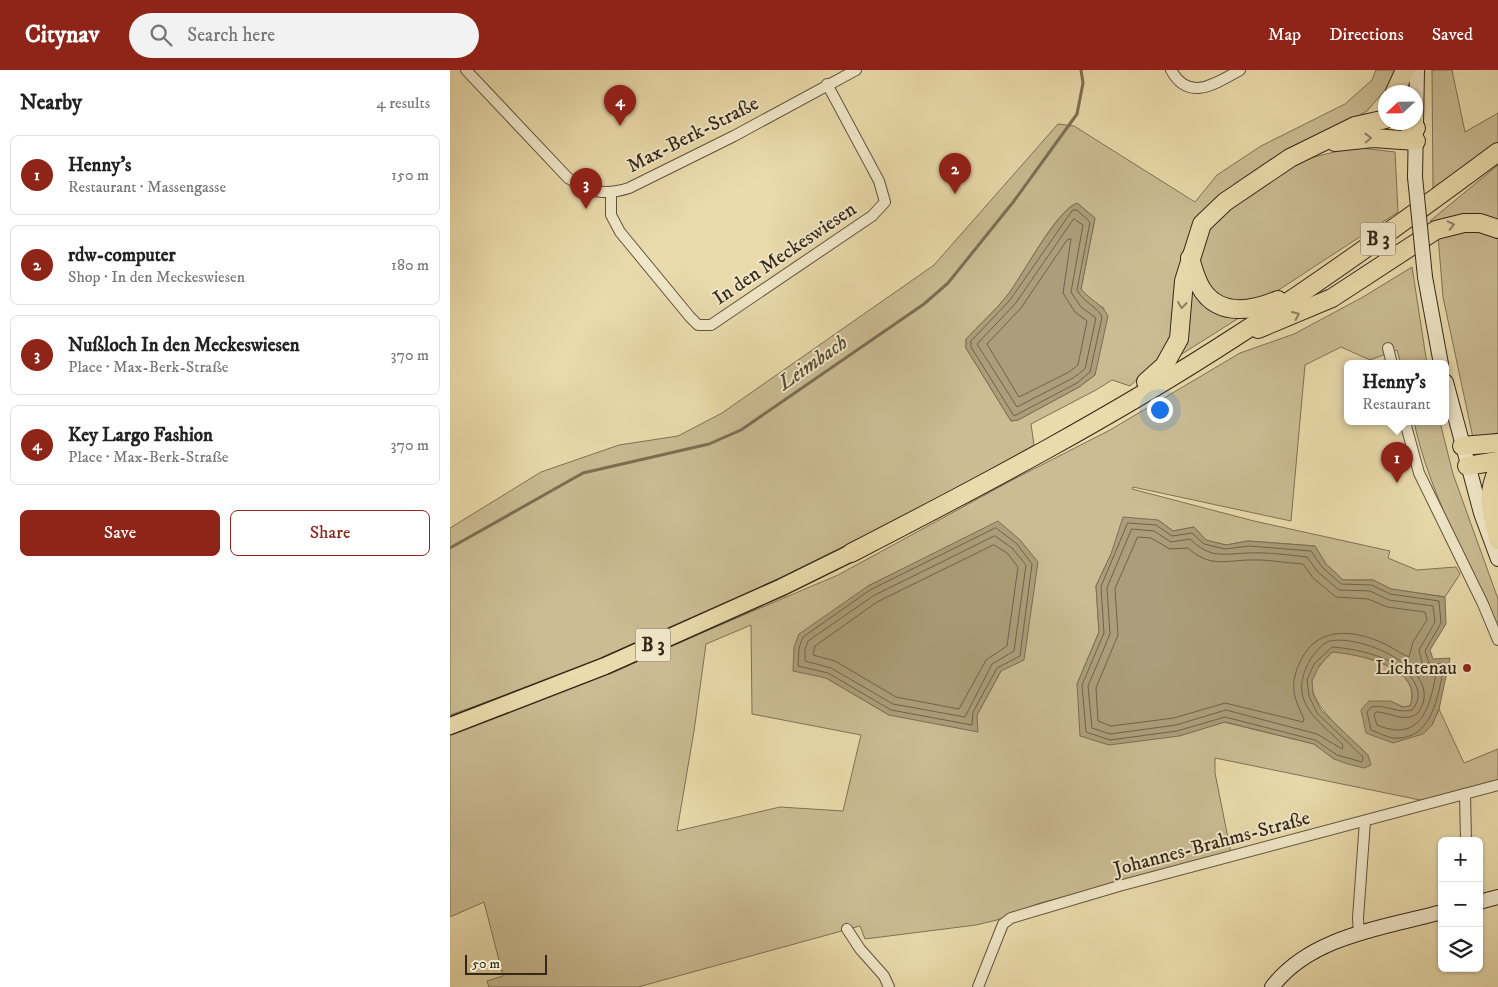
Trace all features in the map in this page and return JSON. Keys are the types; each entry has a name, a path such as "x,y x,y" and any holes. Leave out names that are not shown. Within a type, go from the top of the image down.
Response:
{"highway":[{"path":"1398,85 1405,70"},
{"path":"1365,122 1378,111"},
{"path":"1127,403 1164,366 1179,339 1184,282 1202,224 1225,202 1290,158 1320,145 1339,133 1365,122 1378,120"},
{"path":"1320,145 1412,130"},
{"name":"B 3","path":"851,553 961,496 1127,403 1234,338 1443,194 1498,152"},
{"path":"1234,338 1288,319 1332,298 1436,230 1464,223 1480,223 1498,229"},
{"path":"1190,258 1203,292 1217,303 1238,310 1258,308 1313,285"},
{"path":"1462,446 1498,443"},
{"path":"1467,466 1498,460"},
{"path":"1498,470 1491,484 1490,501 1498,540"}],"main road":[{"path":"1416,85 1417,70"},
{"path":"1412,130 1425,276 1440,360"},
{"path":"1449,394 1467,466 1481,513 1498,559"},
{"name":"B 3","path":"450,726 605,666 782,587 851,553"},
{"path":"1483,901 1498,897"},
{"path":"1272,987 1288,970 1309,953 1331,942 1438,913"}],"street":[{"name":"Max-Berk-Straße","path":"466,70 568,178 582,187 611,194 628,188 734,136 856,70"},
{"path":"1171,70 1183,84 1194,88 1207,88 1240,70"},
{"name":"In den Meckeswiesen","path":"611,194 612,214 620,232 690,317 698,325 711,325 872,216 886,202 879,181 827,84"},
{"path":"1388,348 1391,360"},
{"path":"1406,425 1419,473 1483,604 1498,640"},
{"name":"Johannes-Brahms-Straße","path":"978,987 1003,924 1008,919 1119,886 1498,785"},
{"path":"1465,794 1466,837"},
{"path":"1359,935 1358,918 1365,821"},
{"path":"847,928 860,949 884,976 890,987"}],"shaded area":[{"path":"1376,70 1396,70 1389,85 1378,85 1378,98 1367,111 1236,183 1213,205 1175,336 1158,360 1130,386 1112,380 1031,424 1034,445 892,523 769,585 611,654 450,715 450,528 541,472 619,445 678,436 722,413 934,265 1058,124 1074,126 1195,202 1217,175 1261,146 1345,104 1372,80","holes":["1077,203 1095,218 1081,289 1090,300 1104,308 1095,375 1079,387 1018,420 1011,421 966,348 966,339 1006,297 1059,218 1068,208"]},
{"path":"1432,70 1452,70 1465,132 1498,113 1498,143 1433,190"},
{"path":"1353,147 1395,152 1398,212 1274,293 1256,300 1238,303 1226,301 1209,289 1201,271 1201,251 1207,232 1223,214 1247,194 1284,169 1308,159"},
{"path":"1498,165 1498,223 1438,223 1430,221"},
{"path":"1459,230 1487,231 1498,236 1498,433 1473,438 1443,297 1438,235"},
{"path":"1412,267 1426,360 1400,360 1397,350 1370,360 1341,347 1305,365 1291,521 1133,487 1132,489 1254,521 1390,551 1388,558 1417,570 1456,567 1460,574 1445,597 1391,589 1373,580 1343,580 1326,564 1315,546 1248,541 1226,545 1206,540 1194,527 1173,531 1158,520 1111,554 1096,586 1099,632 1077,684 1179,736 1224,722 1314,744 1334,759 1368,755 1323,710 1316,700 1312,689 1312,680 1318,668 1332,652 1358,656 1386,665 1399,672 1408,681 1412,693 1410,706 1403,707 1390,701 1423,734 1432,725 1439,709 1464,763 1498,749 1498,781 1425,801 1215,758 1215,773 1231,853 1040,903 997,920 976,925 865,939 860,926 638,987 489,987 487,981 503,976 484,902 450,917 450,735 605,674 838,575 1016,478 1110,430 1240,353 1294,334 1363,297","holes":["917,562 1001,671 977,715 889,715 826,678 868,586","751,625 752,714 861,735 843,811 780,807 677,831 706,644"]},
{"path":"1189,276 1242,316 1174,359"},
{"path":"1415,425 1441,425 1453,474 1498,599 1498,630 1451,528 1421,449"}],"water":[{"path":"1077,203 1095,218 1081,289 1103,308 1108,316 1095,375 1079,387 1018,420 1011,421 966,348 966,339 1006,297 1049,231 1068,209"},
{"path":"1123,517 1158,520 1173,531 1194,527 1206,540 1226,545 1248,541 1315,546 1326,564 1343,580 1373,580 1391,589 1445,597 1446,624 1430,650 1433,659 1450,658 1439,709 1432,725 1423,734 1393,743 1366,733 1361,710 1369,701 1390,701 1403,707 1410,706 1412,693 1408,681 1399,672 1386,665 1357,656 1332,652 1319,666 1312,681 1313,694 1321,710 1368,755 1371,765 1364,768 1334,759 1314,744 1225,722 1179,736 1109,745 1080,736 1077,684 1099,632 1096,586 1111,554"},
{"path":"998,521 1020,540 1038,562 1024,660 1001,671 977,715 978,732 889,715 826,678 793,671 794,647 799,634 868,586"}],"waterway":[{"name":"Leimbach","path":"450,548 583,473 709,444 741,430 924,304 948,283 1014,201 1077,114 1083,83 1081,70"}],"place":[{"name":"Key Largo Fashion","path":"620,126"},
{"name":"rdw-computer","path":"955,194"},
{"name":"Nußloch In den Meckeswiesen","path":"586,209"},
{"name":"Henny's","path":"1397,483"},
{"name":"Lichtenau","path":"1467,668"}]}
